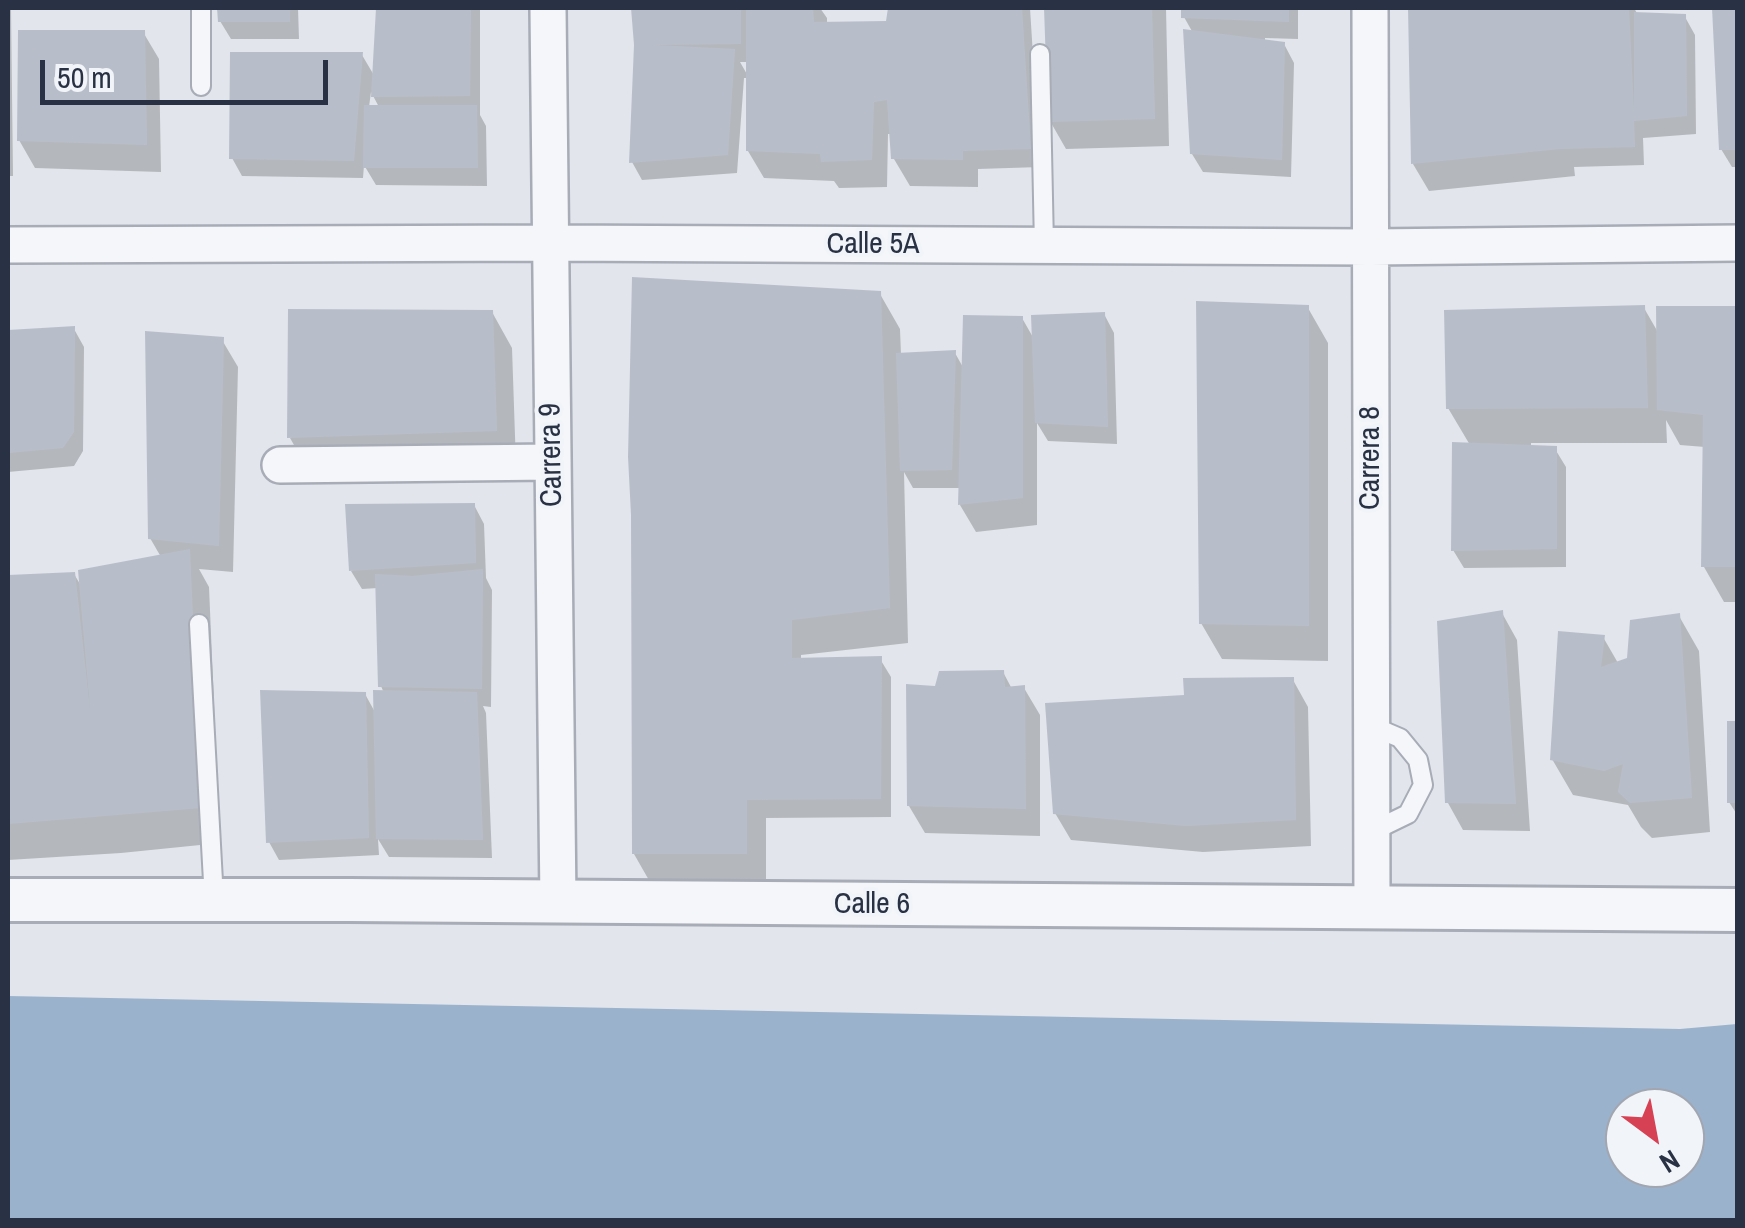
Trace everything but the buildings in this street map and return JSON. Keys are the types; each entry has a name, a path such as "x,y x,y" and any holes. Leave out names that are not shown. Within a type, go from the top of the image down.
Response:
{"street":[{"name":"Carrera 9","path":"548,8 558,903"},
{"name":"Carrera 8","path":"1370,8 1372,908"},
{"name":"Calle 5A","path":"8,245 1738,244"},
{"path":"280,465 552,462"},
{"name":"Calle 6","path":"8,900 1738,910"}],"lane":[{"path":"201,8 201,86"},
{"path":"1040,54 1044,246"},
{"path":"199,624 214,900"},
{"path":"1372,726 1400,738 1418,760 1423,785 1408,814 1373,830"}],"water":[{"path":"8,996 1680,1029 1737,1024 1737,1220 8,1220"}]}
